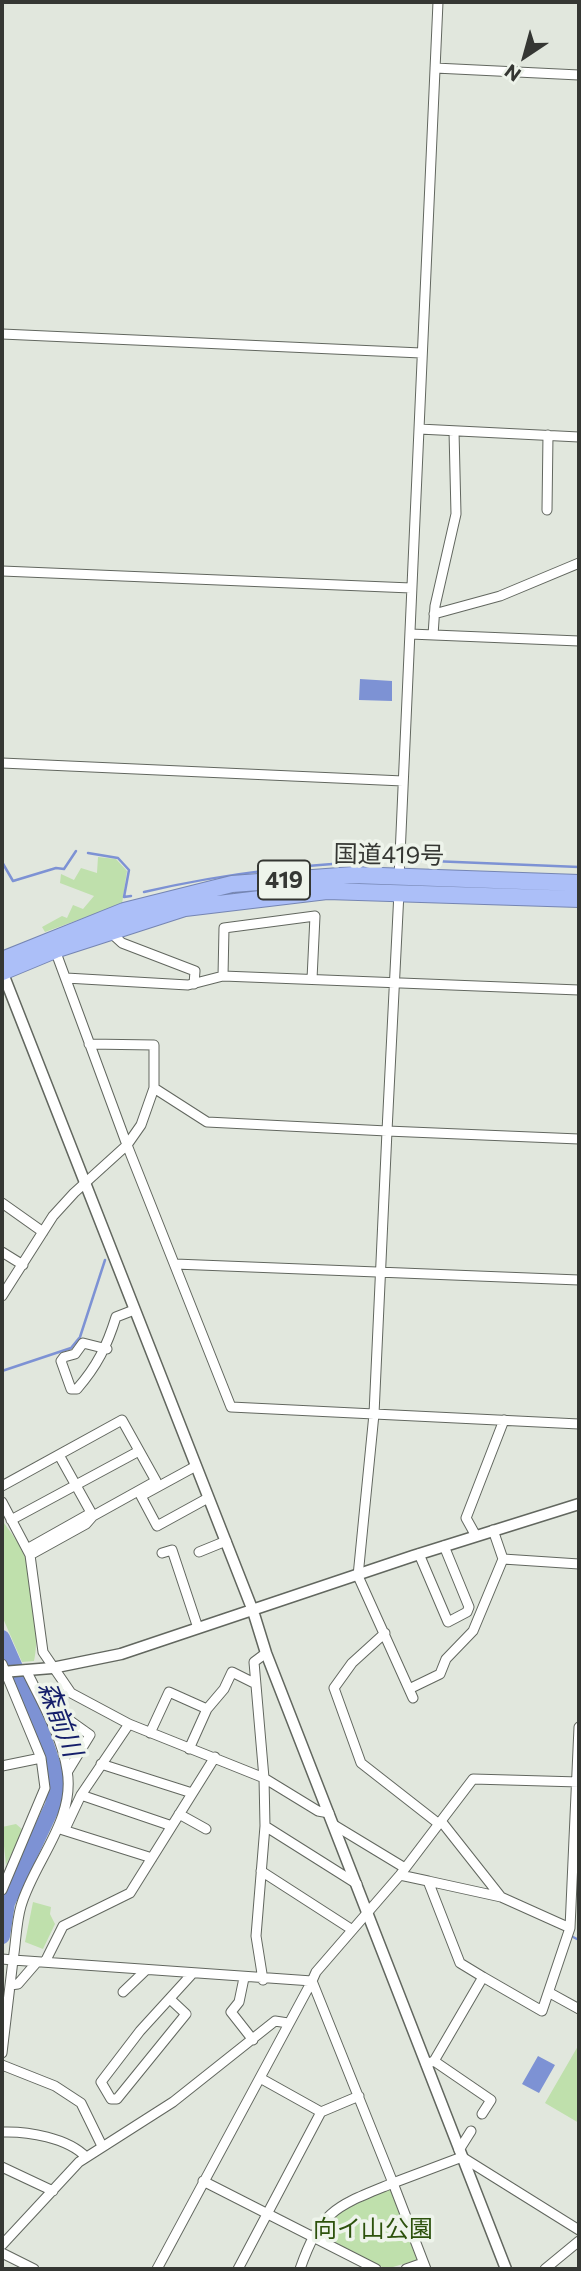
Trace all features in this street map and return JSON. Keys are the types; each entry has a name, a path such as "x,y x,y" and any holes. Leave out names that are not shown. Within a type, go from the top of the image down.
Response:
{"highway":[{"name":"国道419号","path":"2,960 124,911 232,884 353,875 399,883 579,899"},
{"name":"国道419号","path":"2,971 55,950 185,908 399,883 579,883"}],"street":[{"path":"438,2 374,1414 358,1576 411,1693 440,1675 446,1659 473,1632 503,1559 493,1530"},
{"path":"435,68 579,75"},
{"path":"2,334 421,352"},
{"path":"418,429 579,437"},
{"path":"433,635 434,614 456,514 454,431"},
{"path":"547,510 548,435"},
{"path":"434,614 500,596 579,562"},
{"path":"2,571 411,588"},
{"path":"410,634 579,641"},
{"path":"2,763 403,781"},
{"path":"223,976 224,928 315,916 312,979"},
{"path":"110,932 122,943 195,971 194,984"},
{"path":"55,950 127,1145 231,1407 579,1424"},
{"path":"2,971 226,1541 266,1653 430,2063 460,2153 506,2269"},
{"path":"66,978 194,984 223,976 579,990"},
{"path":"2,1296 53,1216 127,1145 141,1125 154,1088 154,1045 89,1044"},
{"path":"154,1088 207,1122 579,1139"},
{"path":"2,1203 43,1232"},
{"path":"2,1252 23,1265"},
{"path":"175,1264 579,1280"},
{"path":"107,1349 83,1343 75,1354 64,1357 61,1361 71,1389 77,1389 107,1349 116,1317 134,1310"},
{"path":"2,1486 122,1420 156,1482 92,1514 86,1524 28,1552"},
{"path":"477,1536 466,1518 504,1420"},
{"path":"11,1520 139,1451"},
{"path":"59,1455 92,1514"},
{"path":"196,1466 141,1496 157,1526 208,1498"},
{"path":"2,1502 28,1552 39,1639 52,1668 71,1693 129,1724 264,1778 318,1811 329,1812"},
{"path":"2,1890 42,1802 45,1788 41,1758 3,1669 52,1668 121,1654 419,1554 579,1504"},
{"path":"199,1552 226,1541"},
{"path":"419,1554 448,1622 467,1612 469,1607 444,1546"},
{"path":"162,1553 172,1550 198,1628"},
{"path":"503,1559 579,1564"},
{"path":"385,1633 352,1663 334,1688 361,1763 440,1822 500,1897"},
{"path":"263,1980 256,1936 265,1826 263,1737 254,1683 254,1662 266,1653"},
{"path":"26,1670 68,1771 62,1829"},
{"path":"188,1749 207,1709 224,1689 232,1672 254,1683"},
{"path":"150,1733 169,1692 207,1709"},
{"path":"40,1699 90,1735 68,1771"},
{"path":"2,2053 20,1908 39,1860 129,1724"},
{"path":"428,1881 460,1963 542,2011 569,1929 579,1727"},
{"path":"10,1985 18,1984 41,1962 63,1926 130,1893 215,1757"},
{"path":"2,1766 41,1758"},
{"path":"101,1764 192,1793"},
{"path":"160,2268 202,2181 316,1972 402,1872 473,1779 578,1782"},
{"path":"81,1795 172,1826"},
{"path":"179,1814 206,1829"},
{"path":"334,1825 402,1872 428,1881 500,1897 579,1935"},
{"path":"265,1826 357,1884"},
{"path":"62,1829 152,1858"},
{"path":"261,1871 351,1929"},
{"path":"2,1959 263,1980 312,1981"},
{"path":"123,1992 146,1970"},
{"path":"170,1999 186,2014 117,2099 111,2099 101,2082 170,1999 192,1974"},
{"path":"430,2063 484,1977"},
{"path":"244,1978 239,2002 231,2012 253,2040"},
{"path":"312,1981 424,2266 406,2269"},
{"path":"550,1993 579,2009"},
{"path":"2,2245 86,2157 173,2102 275,2021 288,2024"},
{"path":"430,2063 491,2100 482,2114"},
{"path":"2,2065 55,2086 81,2104 102,2146"},
{"path":"260,2078 321,2112"},
{"path":"237,2269 321,2112 359,2096"},
{"path":"300,2269 312,2235 328,2215 344,2203 460,2153 471,2131"},
{"path":"2,2132 24,2132 79,2149 86,2157"},
{"path":"460,2153 579,2230"},
{"path":"2,2167 53,2191"},
{"path":"202,2181 376,2269"},
{"path":"545,2269 559,2266 579,2241"},
{"path":"2,2253 34,2269"}],"green space":[{"path":"98,857 116,859 127,871 122,904 45,932 42,927 62,916 67,918 73,905 83,909 94,896 60,883 61,874 74,880 81,868 97,873"},
{"path":"2,1520 21,1547 28,1568 36,1624 34,1661 22,1662 2,1616"},
{"path":"16,1824 23,1830 6,1865 2,1827"},
{"path":"33,1902 51,1907 50,1914 55,1924 43,1949 25,1942"},
{"path":"579,2047 579,2123 545,2103"},
{"name":"向イ山公園","path":"390,2189 417,2260 386,2269 318,2233 341,2212"}],"water":[{"path":"360,679 392,681 392,701 359,700"},
{"path":"538,2056 555,2065 539,2093 522,2084"}],"waterway":[{"path":"2,862 13,881 56,868 64,869 76,851"},
{"path":"88,853 118,858 129,870 124,897 131,896"},
{"path":"144,892 267,870 390,860"},
{"path":"407,860 579,867"},
{"path":"2,1371 71,1348 80,1337 105,1260"},
{"name":"森前川","path":"2,1638 36,1715 57,1777 53,1805 7,1903 2,1936"},
{"path":"573,1937 579,1940"}]}
